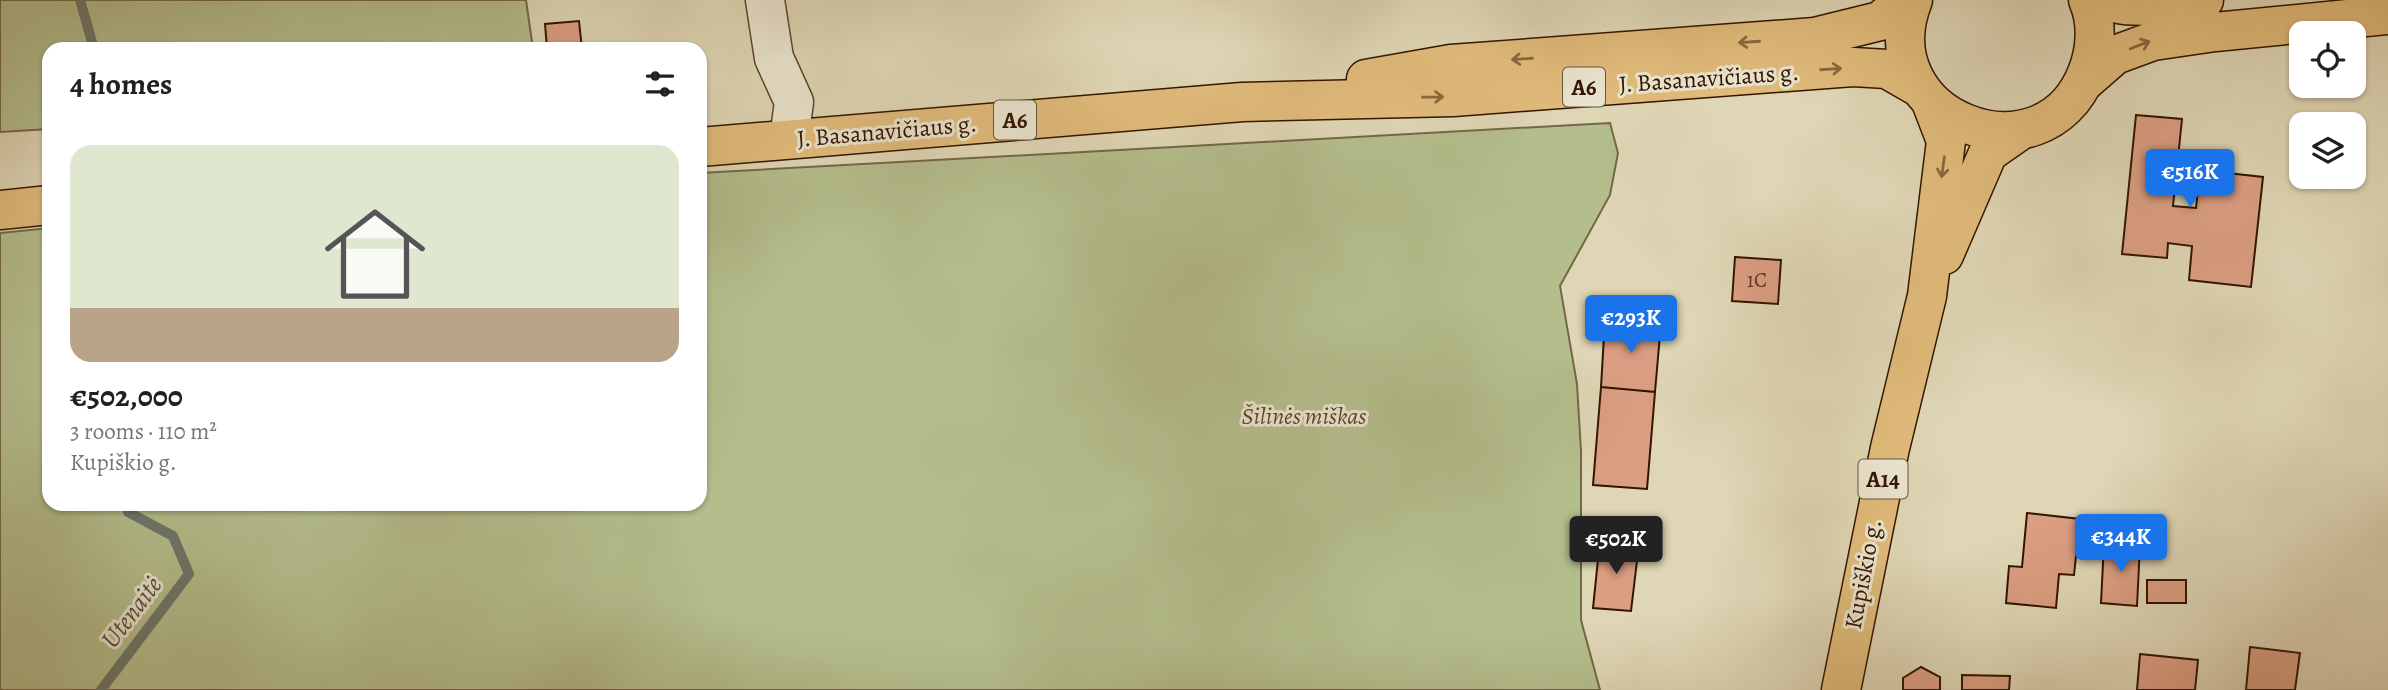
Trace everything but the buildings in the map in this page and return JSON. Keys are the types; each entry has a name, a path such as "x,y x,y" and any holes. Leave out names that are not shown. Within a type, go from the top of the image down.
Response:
{"main road":[{"name":"J. Basanavičiaus g.","path":"1242,102 1451,64 1815,37 1880,21 1905,0"},
{"name":"Kupiškio g.","path":"1841,690 1884,472 1927,296 1946,141 1909,65 1905,40 1907,15 1913,0"},
{"path":"2084,82 2093,57 2095,30 2088,0"},
{"path":"2107,0 2113,4 2149,5 2204,0"},
{"path":"2084,82 2115,55 2153,41 2215,32 2388,15"},
{"name":"J. Basanavičiaus g.","path":"707,146 1242,102 1453,97 1853,68 1887,69 1925,95 1950,118 1972,128 2021,130"},
{"name":"Kupiškio g.","path":"1927,296 1988,153 2021,130 2046,120 2057,112 2068,103 2084,82"},
{"path":"0,210 42,206"}],"street":[{"path":"765,0 774,58 794,102 789,139"}],"green space":[{"path":"0,0 526,0 532,42 42,42 42,129 0,132"},
{"name":"Šilinės miškas","path":"1610,123 1618,153 1610,195 1560,286 1577,384 1581,451 1581,620 1600,690 0,690 0,233 42,229 42,511 707,511 707,173"}],"waterway":[{"name":"Utenaitė","path":"80,0 92,42"},
{"name":"Utenaitė","path":"101,690 189,574 173,536 128,511"}]}
